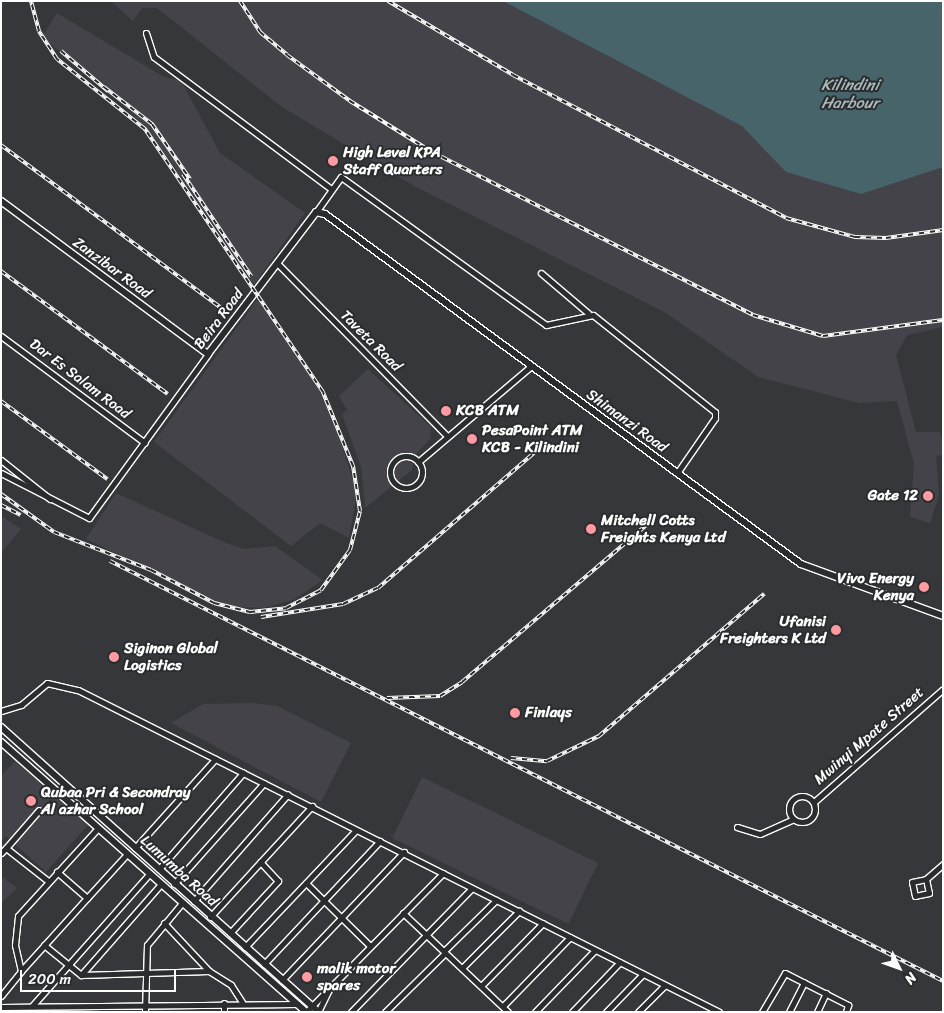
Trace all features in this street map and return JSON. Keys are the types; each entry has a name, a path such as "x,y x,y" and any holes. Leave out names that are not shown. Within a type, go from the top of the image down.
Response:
{"main road":[{"name":"Zanzibar Road","path":"1,201 208,354"},
{"name":"Beira Road","path":"208,354 316,212"},
{"name":"Shimanzi Road","path":"316,212 812,570 943,616"},
{"name":"Lumumba Road","path":"1,727 210,917 318,1012"},
{"name":"Lumumba Road","path":"1,742 306,1012"},
{"path":"108,838 115,830"}],"street":[{"path":"146,33 154,57 331,189"},
{"path":"316,212 341,177 351,182 546,325 588,313"},
{"name":"Taveta Road","path":"277,263 447,436"},
{"path":"542,273 588,313 715,412 715,418 676,473"},
{"name":"Dar Es Salam Road","path":"1,336 145,443"},
{"name":"Beira Road","path":"58,506 84,518 92,516 208,354"},
{"path":"418,462 531,366"},
{"path":"404,456 418,462 422,476 416,485 396,484 390,470 395,461 404,456"},
{"path":"1,460 58,506"},
{"path":"1,473 58,506"},
{"path":"1,710 21,705 47,683 63,684 288,794 719,1012"},
{"name":"Mwinyi Mpate Street","path":"814,802 943,689"},
{"path":"135,848 215,759"},
{"path":"159,869 243,773"},
{"path":"174,884 264,783"},
{"path":"194,902 288,794"},
{"name":"Mwinyi Mpate Street","path":"737,827 760,834 793,819 809,821 816,809 814,802 804,796 794,800 789,810 793,819"},
{"path":"210,917 312,806"},
{"path":"1,853 39,810"},
{"path":"21,971 15,945 18,916 98,828"},
{"path":"245,947 356,830"},
{"path":"264,964 380,841"},
{"path":"6,848 48,881"},
{"path":"282,980 404,852"},
{"path":"1,996 44,945 127,854"},
{"path":"230,934 278,882 260,862"},
{"path":"926,879 943,864"},
{"path":"57,872 87,898"},
{"path":"306,1012 310,1005 443,873"},
{"path":"32,1006 149,874"},
{"path":"306,883 370,946"},
{"path":"81,975 161,884"},
{"path":"351,1012 472,888"},
{"path":"385,1012 496,900"},
{"path":"145,1012 144,973 149,940 182,903"},
{"path":"462,968 519,912"},
{"path":"403,913 508,1012"},
{"path":"164,923 209,971 231,985 242,1002"},
{"path":"481,986 543,923"},
{"path":"503,1006 570,937"},
{"path":"44,945 81,975 209,971"},
{"path":"535,1012 595,950"},
{"path":"572,1012 620,962"},
{"path":"762,1012 783,973 848,1005 846,1012"},
{"path":"606,1012 643,974"},
{"path":"789,1012 804,983"},
{"path":"638,1012 665,984"},
{"path":"318,1012 330,986"},
{"path":"817,1012 826,994"},
{"path":"1,1007 32,1006 43,1009 224,1002 297,1004"},
{"path":"224,1002 224,1012"}],"shaded area":[{"path":"111,1 511,1 943,163 943,327 907,335 896,355 916,432 939,432 943,439 943,455 936,456 939,495 930,523 910,517 914,464 897,401 859,403 758,377 666,313 416,187 282,107 157,8 142,8 133,21"},
{"path":"57,13 164,77 181,81 220,153 305,213 254,285 171,162 126,106 42,37"},
{"path":"259,297 330,408 357,493 349,538 320,523 291,546 154,442"},
{"path":"368,369 431,427 430,439 415,455 412,470 365,508 361,467 342,414 347,410 339,396"},
{"path":"116,493 226,543 244,549 275,546 323,580 293,600 263,608 228,607 86,539"},
{"path":"1,516 21,529 1,553"},
{"path":"254,703 277,706 351,743 321,802 171,723 203,704"},
{"name":"Qubaa Pri & Secondray Al azhar School","path":"15,761 88,825 46,872 6,836 1,841 1,776"},
{"path":"422,777 598,863 568,924 392,838"},
{"path":"1,876 17,888 1,903"}],"water":[{"name":"Kilindini Harbour","path":"503,1 943,1 943,167 861,194 786,172 742,126"}],"railway":[{"path":"1,494 54,532 151,570 214,603 250,612 286,608 321,590 350,550 360,511 353,466 323,392 145,129 57,59 39,31 31,1"},
{"path":"240,1 260,32 287,55 350,101 432,152 753,315 823,336 943,320"},
{"path":"388,1 513,75 786,218 855,237 886,238 943,230"},
{"path":"61,51 108,91"},
{"path":"104,87 152,124 190,179"},
{"path":"1,145 227,312"},
{"path":"183,174 251,276"},
{"path":"1,271 168,394"},
{"path":"1,401 107,479"},
{"path":"261,617 343,604 378,588 544,444"},
{"path":"1,505 21,515"},
{"path":"387,698 440,696 462,682 655,518"},
{"path":"110,561 943,981"},
{"path":"511,758 547,761 599,736 764,594"}],"place":[{"name":"High Level KPA Staff Quarters","path":"333,161"},
{"name":"KCB ATM","path":"446,411"},
{"name":"PesaPoint ATM KCB - Kilindini","path":"472,439"},
{"name":"Gate 12","path":"928,496"},
{"name":"Mitchell Cotts Freights Kenya Ltd","path":"591,529"},
{"name":"Vivo Energy Kenya","path":"924,587"},
{"name":"Ufanisi Freighters K Ltd","path":"836,630"},
{"name":"Siginon Global Logistics","path":"114,657"},
{"name":"Finlays","path":"515,713"},
{"name":"Qubaa Pri & Secondray Al azhar School","path":"31,801"},
{"name":"malik motor spares","path":"307,977"}]}
